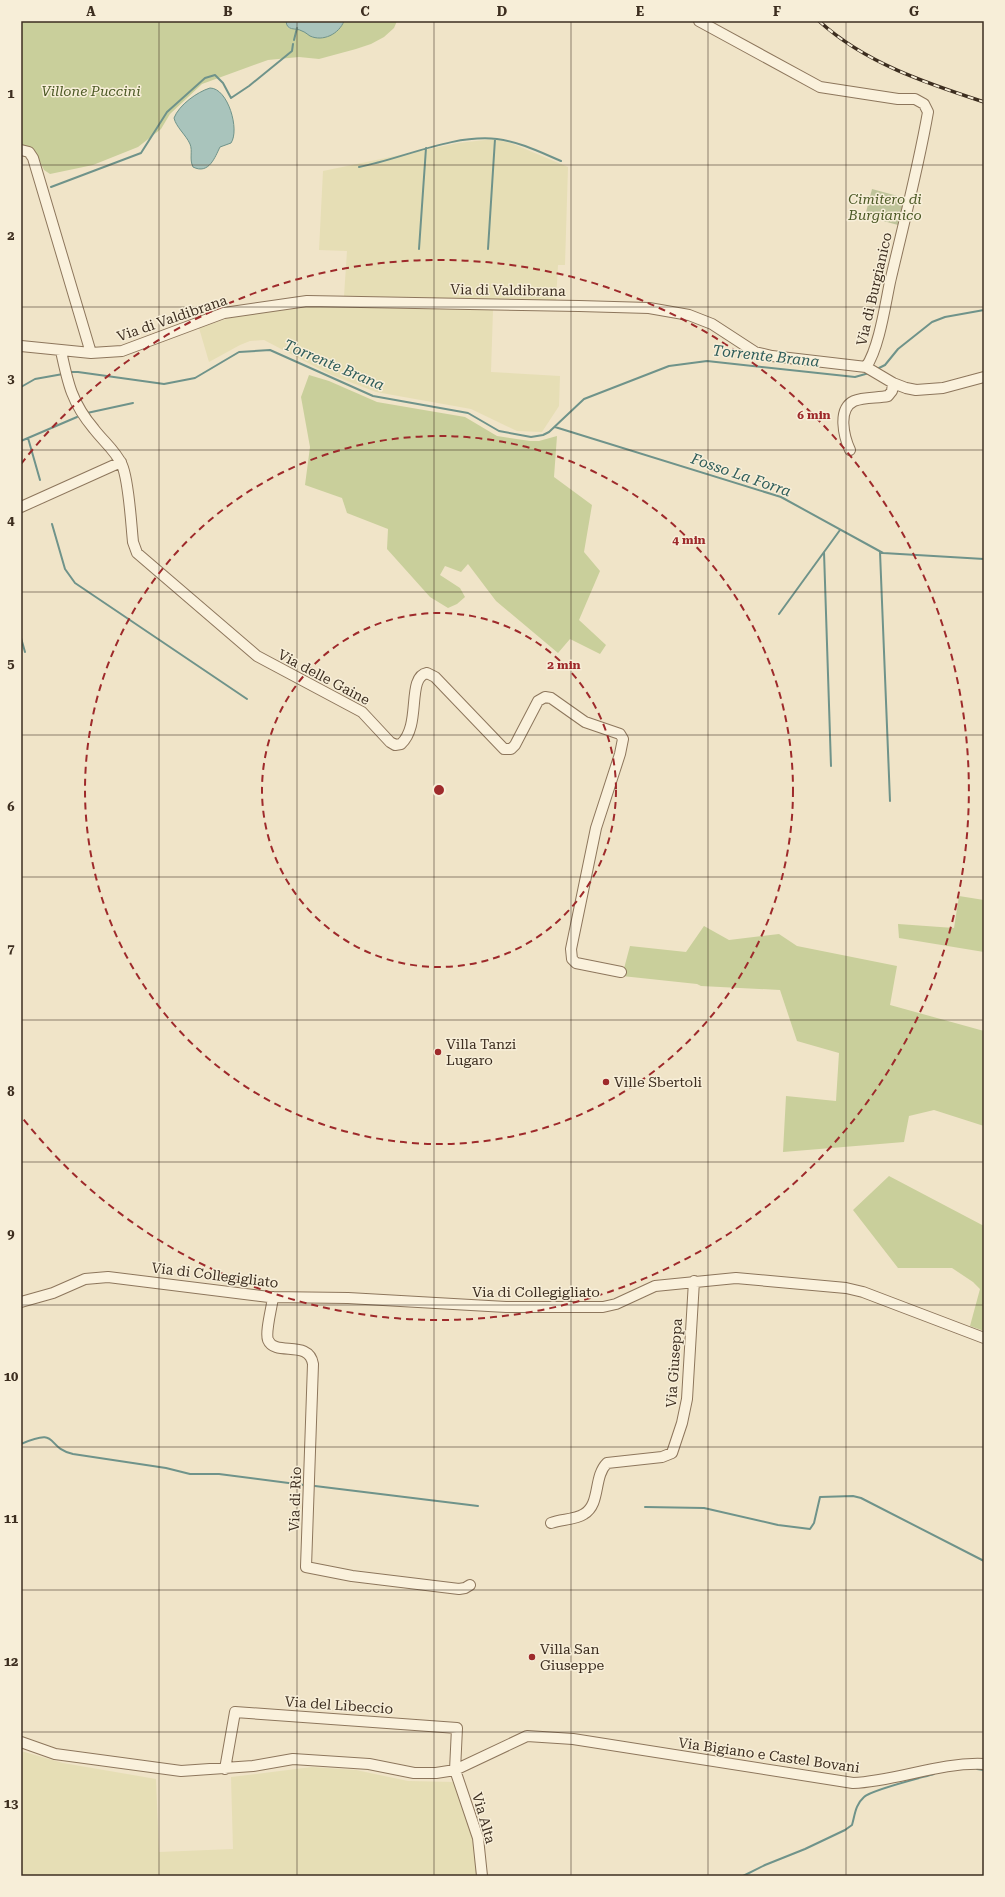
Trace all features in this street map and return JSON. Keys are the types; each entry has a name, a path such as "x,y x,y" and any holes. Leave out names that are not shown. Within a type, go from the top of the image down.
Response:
{"street":[{"name":"Via di Burgianico","path":"700,21 820,88 898,99 916,99 924,104 928,112 914,181 882,320 868,368"},
{"path":"21,150 29,152 33,156 91,353"},
{"name":"Via di Valdibrana","path":"21,346 61,351 112,353 129,350 224,313 307,301 656,309 689,315 712,324 755,352 772,356 868,368 893,383 906,388 930,390 984,377"},
{"name":"Via delle Gaine","path":"61,351 64,368 72,395 81,412 120,462 125,473 130,516 128,537 130,548 135,555 145,560 252,653 362,712 393,744 399,745 402,743 410,731 414,715 416,684 422,674 429,673 435,677 500,746 505,749 511,748 517,743 541,698 547,697 551,698 580,719 620,734 623,739 620,754 596,828 570,949 572,959 576,963 621,972"},
{"path":"850,450 843,419 849,404 856,400 888,396 892,391 893,383"},
{"path":"21,507 120,462"},
{"name":"Via di Collegigliato","path":"21,1302 53,1293 77,1282 92,1278 108,1277 273,1297 348,1298 506,1307 597,1308 616,1304 650,1288 694,1281 736,1278 846,1288 863,1292 984,1338"},
{"name":"Via Giuseppa","path":"551,1523 580,1516 588,1511 594,1499 601,1472 607,1464 662,1457 672,1453 682,1423 687,1399 694,1281"},
{"name":"Via di Rio","path":"273,1297 268,1335 269,1342 274,1346 304,1351 310,1355 313,1364 306,1567 352,1576 451,1588 463,1588 470,1585"},
{"name":"Via del Libeccio","path":"225,1769 235,1712 457,1728 455,1770"},
{"name":"Via Bigiano e Castel Bovani","path":"21,1742 55,1754 147,1768 181,1771 253,1766 293,1759 369,1764 414,1773 436,1773 455,1770 527,1736 573,1739 853,1783 878,1781 958,1764 984,1764"},
{"name":"Via Alta","path":"455,1770 478,1838 482,1876"}],"shaded area":[{"path":"494,139 511,143 568,167 565,265 558,265 556,301 344,296 347,251 319,250 323,171 458,143"},
{"path":"310,307 493,310 491,372 560,376 559,406 542,432 517,431 471,409 376,392 329,374 264,340 250,341 240,345 209,362 199,328 235,316"},
{"path":"21,1751 63,1763 156,1779 159,1852 233,1849 231,1777 312,1767 356,1770 408,1781 454,1782 472,1837 479,1876 21,1876"}],"green space":[{"name":"Villone Puccini","path":"21,21 286,21 288,28 299,29 321,38 336,31 341,27 344,21 397,21 394,28 384,37 371,44 356,49 319,59 299,57 268,60 202,84 170,114 161,129 138,147 93,165 50,174 44,170 34,150 21,144"},
{"name":"Cimitero di Burgianico","path":"872,189 905,198 898,225 865,216"},
{"path":"309,375 329,381 377,402 465,417 497,436 539,441 557,436 554,477 592,505 584,552 600,571 579,620 606,645 600,654 570,639 558,653 496,601 468,564 461,572 445,566 440,575 460,588 465,597 457,604 448,608 430,597 387,549 388,529 347,513 342,498 305,485 310,447 301,397"},
{"path":"959,896 984,900 984,952 899,938 898,924 954,928"},
{"path":"704,926 729,940 779,934 797,946 897,966 890,1005 984,1031 984,1126 934,1110 909,1116 904,1142 783,1152 786,1096 836,1101 839,1053 797,1041 780,990 701,986 697,984 622,976 630,946 686,952"},
{"path":"889,1176 984,1226 984,1331 970,1326 980,1289 973,1282 952,1268 898,1268 853,1210"}],"water":[{"path":"286,21 344,21 342,26 330,36 315,38 304,32 288,27"},
{"path":"210,88 216,90 227,102 233,120 233,137 231,143 220,147 211,164 203,169 199,169 193,167 191,161 190,144 174,118 176,113 184,104"}],"waterway":[{"path":"294,40 297,28"},
{"path":"51,187 141,153 167,112 205,78 215,75 223,83 231,98 249,86 292,51 293,44"},
{"path":"359,167 427,148 462,140 480,138 514,142 561,161"},
{"path":"488,249 495,139"},
{"path":"419,249 426,148"},
{"name":"Torrente Brana","path":"877,369 885,365 898,349 932,322 945,317 984,310"},
{"name":"Torrente Brana","path":"69,372 164,384 195,378 239,352 270,350 373,396 468,413 499,431 531,437 543,435 549,432 584,399 669,366 707,361 855,377 869,373"},
{"name":"Torrente Brana","path":"21,387 35,379 63,374"},
{"path":"87,413 133,403"},
{"path":"21,441 77,417"},
{"name":"Fosso La Forra","path":"555,427 781,497 883,553 984,559"},
{"path":"28,438 40,480"},
{"path":"52,524 65,569 75,583 247,699"},
{"path":"779,614 840,530"},
{"path":"824,552 831,766"},
{"path":"880,552 890,801"},
{"path":"21,638 25,652"},
{"path":"21,1444 42,1437 51,1440 64,1451 73,1454 166,1468 190,1474 219,1474 304,1485"},
{"path":"315,1486 478,1506"},
{"path":"645,1507 704,1508 778,1525 810,1529 814,1523 820,1497 853,1496 861,1498 984,1561"},
{"path":"977,1769 984,1770"},
{"path":"743,1876 845,1830 852,1825 859,1803 868,1794 934,1774"}],"railway":[{"path":"819,21 837,36 876,60 918,79 984,102"}],"place":[{"name":"Villa Tanzi Lugaro","path":"438,1052"},
{"name":"Ville Sbertoli","path":"606,1082"},
{"name":"Villa San Giuseppe","path":"532,1657"}]}
